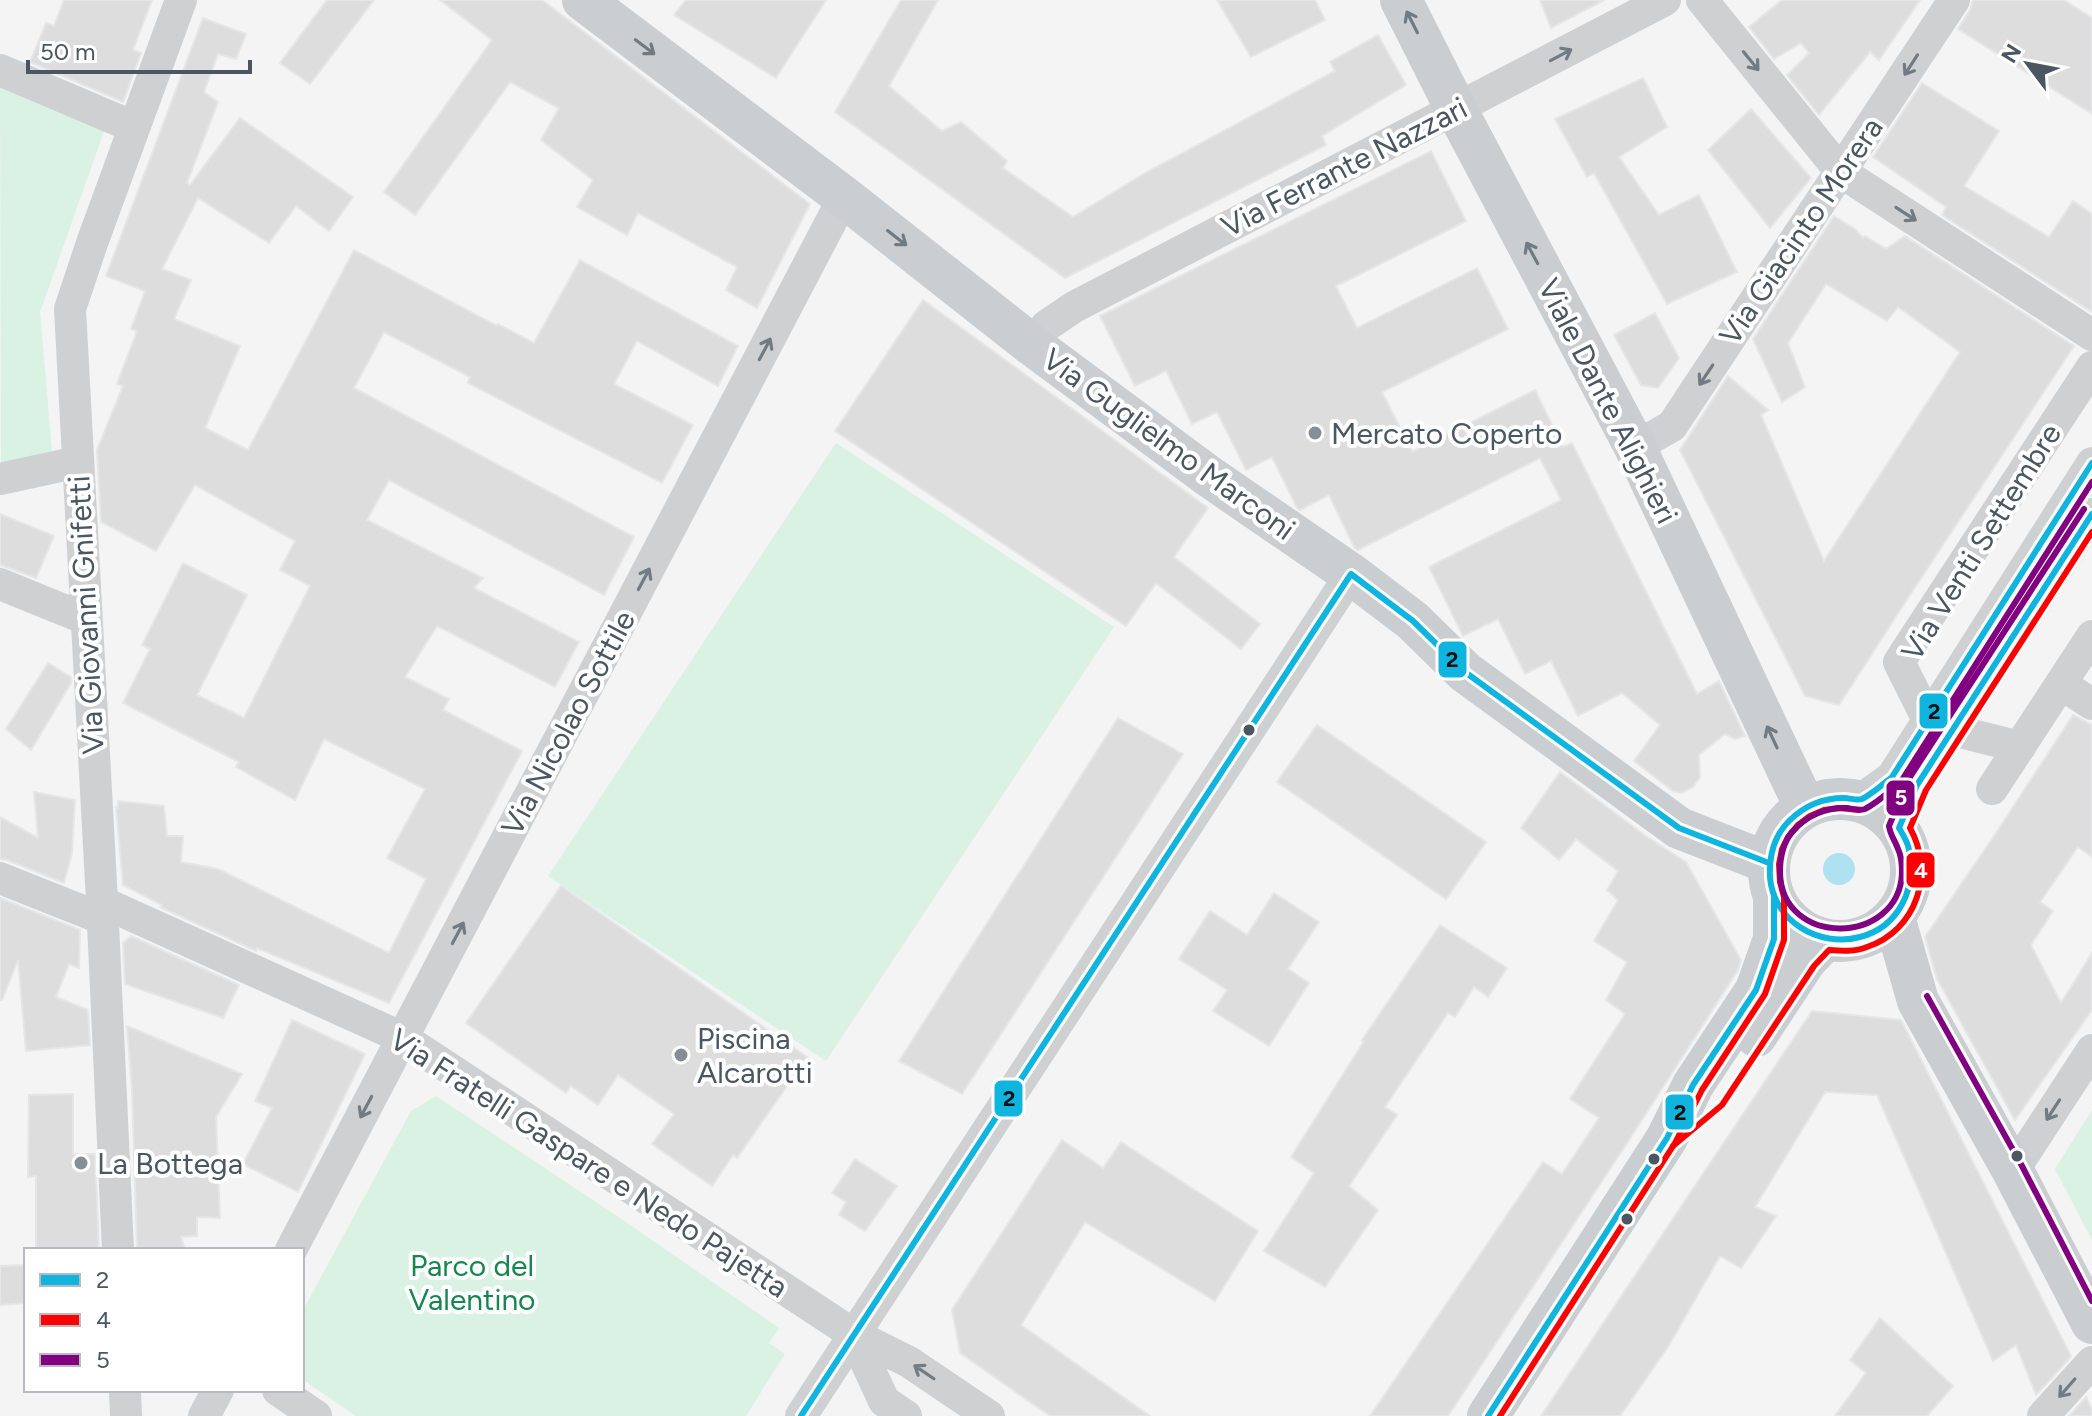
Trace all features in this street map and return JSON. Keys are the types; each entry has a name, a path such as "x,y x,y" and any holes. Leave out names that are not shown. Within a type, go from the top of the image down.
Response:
{"main road":[{"name":"Via Guglielmo Marconi","path":"583,0 844,197 1032,345 1207,475 1351,574 1413,621 1465,672 1679,828 1772,881"},
{"name":"Viale Dante Alighieri","path":"1401,0 1635,447 1805,807"},
{"path":"1488,1416 1667,1138 1693,1085 1756,990 1774,939 1772,846 1780,831 1805,807 1821,800 1860,800 1875,806 1899,828 1909,848 1912,871 1908,893 1894,917 1863,938 1834,940 1806,960 1714,1099 1667,1138"},
{"path":"1772,881 1790,921 1807,933 1834,940 1887,972 1918,1001"},
{"path":"1894,917 1918,1001 2013,1171 2092,1323"}],"street":[{"name":"Via Giovanni Gnifetti","path":"118,1248 70,309 181,0"},
{"name":"Via Ferrante Nazzari","path":"1032,345 1046,326 1074,307 1665,0"},
{"path":"1702,0 1841,172 2092,335"},
{"name":"Via Giacinto Morera","path":"1635,447 1672,426 1954,0"},
{"path":"0,70 134,127"},
{"name":"Via Nicolao Sottile","path":"292,1248 844,197"},
{"name":"Via Venti Settembre","path":"1940,725 1899,662 2092,367"},
{"path":"0,479 78,462"},
{"name":"Via Venti Settembre","path":"1899,828 1940,725 2092,463"},
{"name":"Via Venti Settembre","path":"1860,800 1892,777 1940,725 2092,514"},
{"path":"801,1416 1351,574"},
{"path":"0,584 86,619"},
{"path":"1992,789 2092,636"},
{"path":"2061,684 2092,704"},
{"path":"1940,725 2020,747"},
{"name":"Via Fratelli Gaspare e Nedo Pajetta","path":"0,878 102,911 403,1038 853,1334 909,1362 989,1416"},
{"path":"2013,1171 2092,1050"},
{"path":"853,1334 884,1401 906,1416"},
{"path":"2043,1416 2092,1362"},
{"path":"125,1392 126,1416"},
{"path":"204,1416 217,1392"},
{"path":"281,1392 316,1416"}],"green space":[{"path":"0,76 107,123 40,312 52,451 1,463"},
{"path":"836,443 1114,627 826,1061 548,876"},
{"name":"Parco del Valentino","path":"436,1096 779,1328 769,1343 785,1354 746,1416 356,1416 304,1380 304,1308 411,1111"},
{"path":"2092,1110 2092,1240 2055,1169"}],"water":[{"path":"1839,853 1850,858 1855,869 1850,880 1839,885 1828,880 1823,869 1828,858"}],"building":[{"path":"64,0 152,0 133,50 141,53 123,102 30,62 46,23 54,26"},
{"path":"327,0 374,0 310,84 280,63"},
{"path":"440,0 542,0 810,204 757,308 726,290 737,267 638,213 627,235 577,207 593,180 541,140 559,108 510,82 415,215 384,192 492,40"},
{"path":"686,0 826,0 776,78 674,15"},
{"path":"901,0 938,0 889,86 942,131 961,122 1007,161 1003,168 1073,217 1145,173 1335,71 1330,62 1378,35 1406,85 1322,136 1326,145 1065,278 835,112"},
{"path":"1217,0 1315,0 1325,20 1251,57"},
{"path":"1540,0 1604,0 1551,28"},
{"path":"1782,0 1920,0 1879,60 1870,52 1819,115 1787,75 1809,53 1801,43 1774,59 1749,27"},
{"path":"1973,0 2064,0 2092,18 2092,114 1958,29"},
{"path":"203,18 246,34 236,59 218,54 204,92 218,102 187,183 190,185 240,118 353,197 329,231 296,206 269,243 198,198 162,269 191,280 174,319 240,346 205,428 248,450 354,250 534,343 580,260 738,346 718,386 637,341 614,384 693,425 662,483 468,383 470,377 384,332 354,388 634,537 604,595 389,480 367,520 483,578 474,588 579,642 555,687 437,626 405,677 449,699 443,710 522,751 389,1003 257,948 256,951 160,907 162,905 123,885 118,801 164,806 167,836 183,836 181,862 218,869 389,953 426,879 387,858 425,789 324,739 295,800 236,767 239,762 123,703 150,649 142,645 183,563 247,595 197,695 244,718 310,586 280,570 295,541 195,485 156,551 101,522 97,450 123,386 117,384 137,331 131,329 145,291 106,276"},
{"path":"1643,78 1667,127 1619,157 1659,215 1699,195 1737,272 1667,304 1594,173 1587,177 1555,119"},
{"path":"1922,83 1999,131 1964,186 2049,237 2073,201 2092,214 2092,312 1942,215 1946,207 1873,157"},
{"path":"1751,109 1811,178 1770,228 1708,150"},
{"name":"Mercato Coperto","path":"1431,151 1466,221 1336,286 1357,328 1477,268 1508,329 1382,392 1412,452 1535,390 1563,447 1572,443 1697,694 1719,681 1745,736 1735,739 1725,734 1699,755 1700,777 1693,787 1682,793 1673,791 1634,761 1660,725 1622,693 1578,716 1551,661 1525,674 1498,619 1463,636 1429,567 1561,500 1540,458 1358,550 1329,495 1300,510 1272,457 1246,470 1217,412 1192,424 1166,371 1135,386 1100,316"},
{"path":"1834,216 1863,238 1865,236 1886,249 1905,236 2074,346 1839,705 1805,696 1680,450 1728,376 1768,410 1761,415 1824,561 1960,352 1898,307 1887,321 1826,284 1788,343 1805,387 1782,402 1753,339"},
{"path":"923,300 1208,508 1174,557 1260,624 1241,649 1156,583 1126,626 835,431"},
{"path":"1655,313 1679,358 1658,388 1641,385 1614,335"},
{"path":"0,514 54,536 36,578 0,565"},
{"path":"48,663 71,677 71,683 31,750 6,729"},
{"path":"2073,715 2092,725 2092,857 2078,847 2040,902 2053,911 2031,945 2061,1003 2092,953 2092,1010 2015,1120 1937,979 1925,937"},
{"path":"1118,718 1183,754 962,1094 899,1061"},
{"path":"1317,725 1486,842 1446,899 1277,782"},
{"path":"1560,772 1686,862 1741,960 1738,970 1631,1137 1448,1416 1370,1416 1543,1162 1562,1174 1599,1118 1570,1099 1625,1014 1606,1000 1627,962 1594,941 1618,900 1607,890 1618,871 1576,839 1559,860 1521,828"},
{"path":"34,792 75,800 72,853 64,883 0,859 0,817 38,838"},
{"path":"561,886 807,1057 737,1158 733,1155 712,1186 652,1144 674,1114 618,1075 598,1105 571,1086 566,1093 466,1023"},
{"path":"1274,893 1319,922 1288,969 1309,983 1269,1046 1213,1011 1227,990 1179,959 1210,911 1247,935"},
{"path":"0,898 80,930 79,968 69,964 56,997 88,1010 90,1045 26,1051 18,960 0,1000"},
{"path":"1440,925 1507,968 1488,997 1474,987 1455,1017 1448,1013 1385,1107 1397,1115 1349,1186 1378,1210 1325,1287 1264,1251 1314,1173 1291,1157 1362,1040"},
{"path":"131,936 239,985 223,1018 125,984 123,943"},
{"path":"1812,1011 1901,1020 2070,1358 2036,1395 2016,1345 1993,1361 1877,1095 1825,1092 1755,1207 1776,1216 1741,1268 1720,1256 1668,1347 1620,1416 1541,1416"},
{"path":"292,1020 365,1054 298,1192 243,1164 272,1108 255,1101"},
{"path":"127,1026 242,1074 216,1117 220,1218 197,1217 197,1236 181,1237 184,1248 137,1248"},
{"path":"73,1094 73,1154 95,1154 99,1248 36,1248 36,1176 28,1177 29,1095"},
{"path":"1062,1140 1103,1168 1121,1142 1258,1231 1215,1301 1085,1222 1021,1325 1150,1416 1050,1416 960,1353 952,1310"},
{"path":"855,1159 897,1186 865,1231 839,1215 846,1202 832,1193"},
{"path":"24,1265 24,1303 0,1305 0,1266"},
{"path":"1880,1318 1953,1386 1927,1416 1835,1416 1866,1373 1850,1360"},
{"path":"2086,1397 2092,1416 2069,1416"}],"transit line":[{"name":"2","path":"2092,463 1892,777 1862,799 1829,799 1807,807 1789,821 1780,833 1770,862 1773,893 1789,918 1801,928 1829,938 1860,937 1874,932 1895,915 1907,892 1911,864 1908,847 1899,828 1917,785 2092,514"},
{"name":"5","path":"2084,509 1908,780 1889,826 1902,864 1896,897 1882,914 1862,925 1840,928 1818,925 1799,914 1785,897 1780,872 1783,850 1789,836 1804,821 1817,814 1839,808 1865,809 1900,783 2092,482"},
{"name":"4","path":"1673,1146 1722,1105 1814,966 1829,950 1867,947 1884,939 1909,914 1921,881 1921,863 1910,828 1926,790 2092,532"},
{"name":"2","path":"801,1416 1351,574 1413,621 1465,672 1679,828 1769,863"},
{"name":"4","path":"1500,1416 1675,1143 1702,1090 1765,994 1784,940 1784,897 1779,864 1788,837 1798,825 1824,810 1859,810"},
{"name":"2","path":"1488,1416 1667,1138 1693,1085 1756,990 1774,939 1774,898"},
{"name":"5","path":"1927,996 2022,1166 2092,1301"}],"place":[{"name":"Mercato Coperto","path":"1315,433"},
{"name":"Piscina Alcarotti","path":"681,1055"},
{"name":"La Bottega","path":"81,1163"}]}
